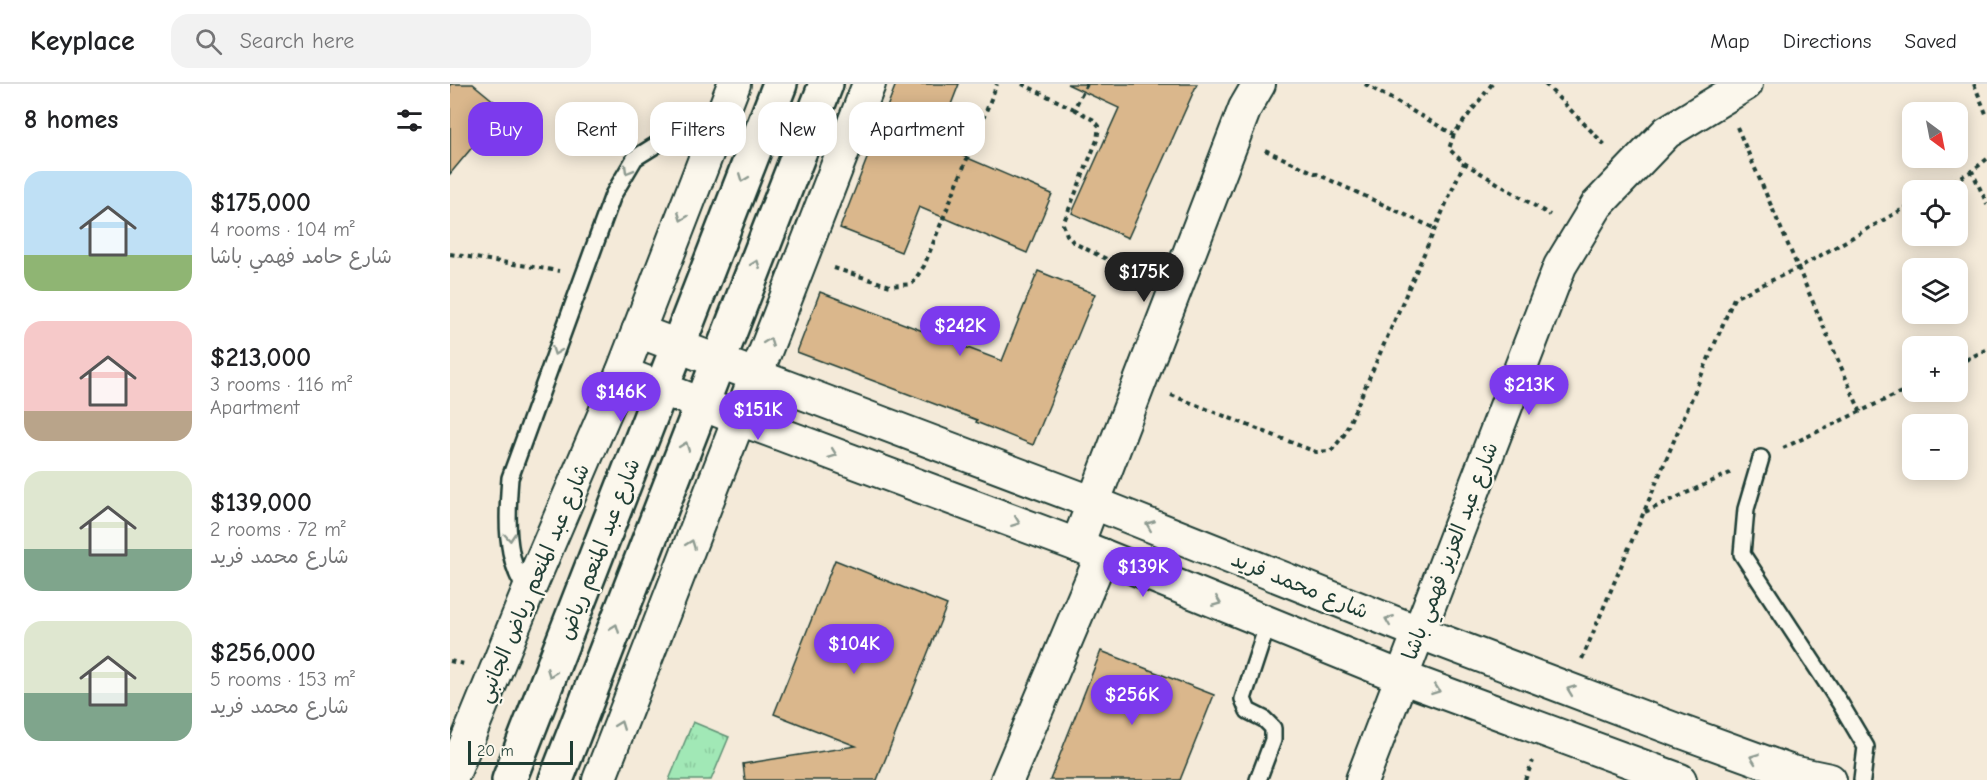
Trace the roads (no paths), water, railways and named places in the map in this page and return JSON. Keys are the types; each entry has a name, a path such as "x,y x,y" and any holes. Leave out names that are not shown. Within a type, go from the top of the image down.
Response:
{"street":[{"name":"شارع عبد المنعم رياض","path":"509,780 780,84"},
{"name":"شارع عبد المنعم رياض","path":"556,780 826,84"},
{"path":"599,780 869,84"},
{"path":"1007,780 1090,550 1094,502 1245,108 1259,84"},
{"name":"شارع عبد المنعم رياض الجانبي","path":"722,102 726,87"},
{"name":"شارع عبد العزيز فهمي باشا","path":"1362,780 1560,266 1598,204 1666,132 1735,90"},
{"name":"شارع عبد المنعم رياض الجانبي","path":"451,780 528,592 622,373 706,156"},
{"name":"شارع محمد فريد","path":"638,331 1094,502 1418,632 1570,690 1792,772 1830,780"},
{"path":"622,373 1090,550 1401,677 1680,780"}],"lane":[{"path":"528,592 518,579 510,546 507,512 510,478 613,195 635,158 650,149"},
{"path":"1761,458 1746,508 1742,554 1840,703 1866,747 1862,780"},
{"path":"1258,780 1273,740 1273,728 1264,719 1248,711 1243,699 1268,623"}]}
